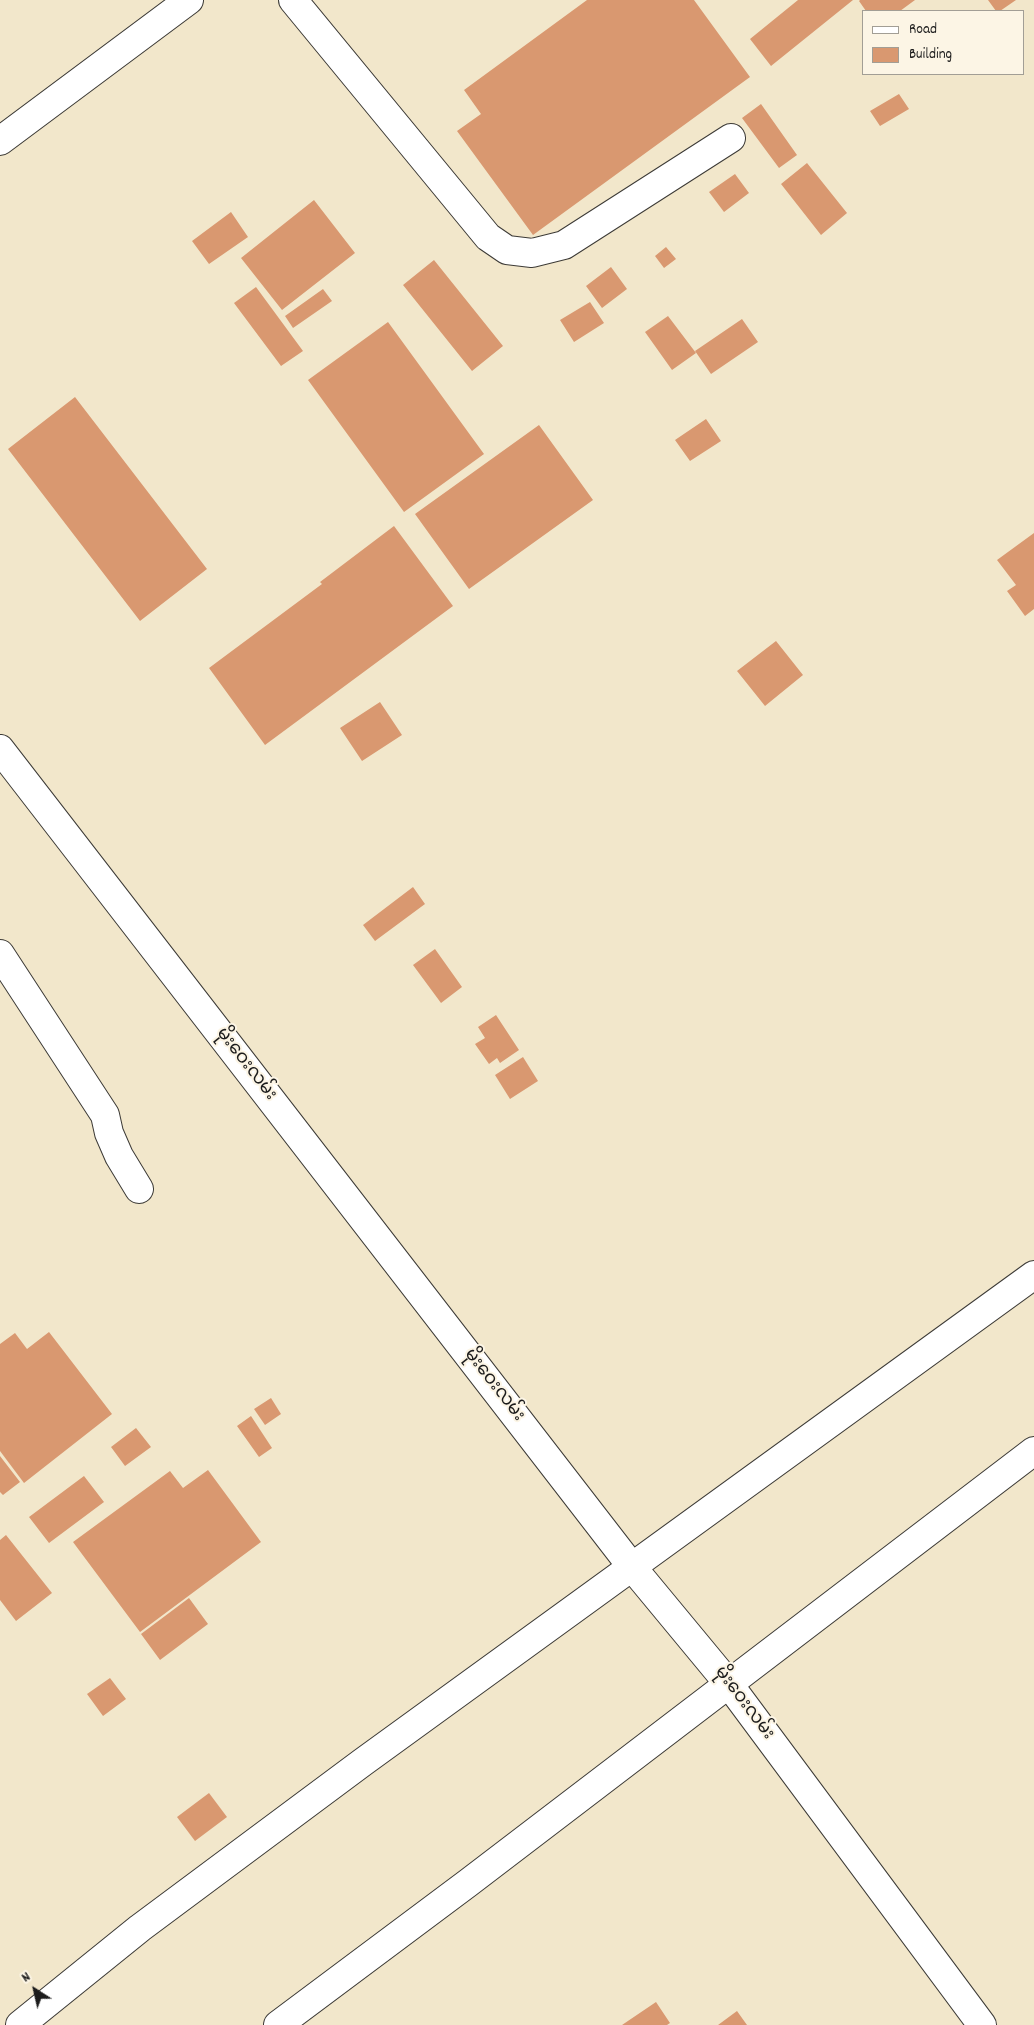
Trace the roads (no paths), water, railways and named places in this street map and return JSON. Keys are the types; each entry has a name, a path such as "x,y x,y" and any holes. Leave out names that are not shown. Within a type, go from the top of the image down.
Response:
{"street":[{"path":"0,141 189,0"},
{"path":"294,0 488,237 506,250 532,253 564,244 732,138"},
{"name":"မိုးဝေးလမ်း","path":"0,749 632,1567 728,1683 982,2025"},
{"path":"0,954 105,1116 109,1133 119,1156 139,1189"},
{"path":"20,2025 140,1928 291,1815 1034,1276"},
{"path":"278,2025 468,1883 1034,1451"}]}
